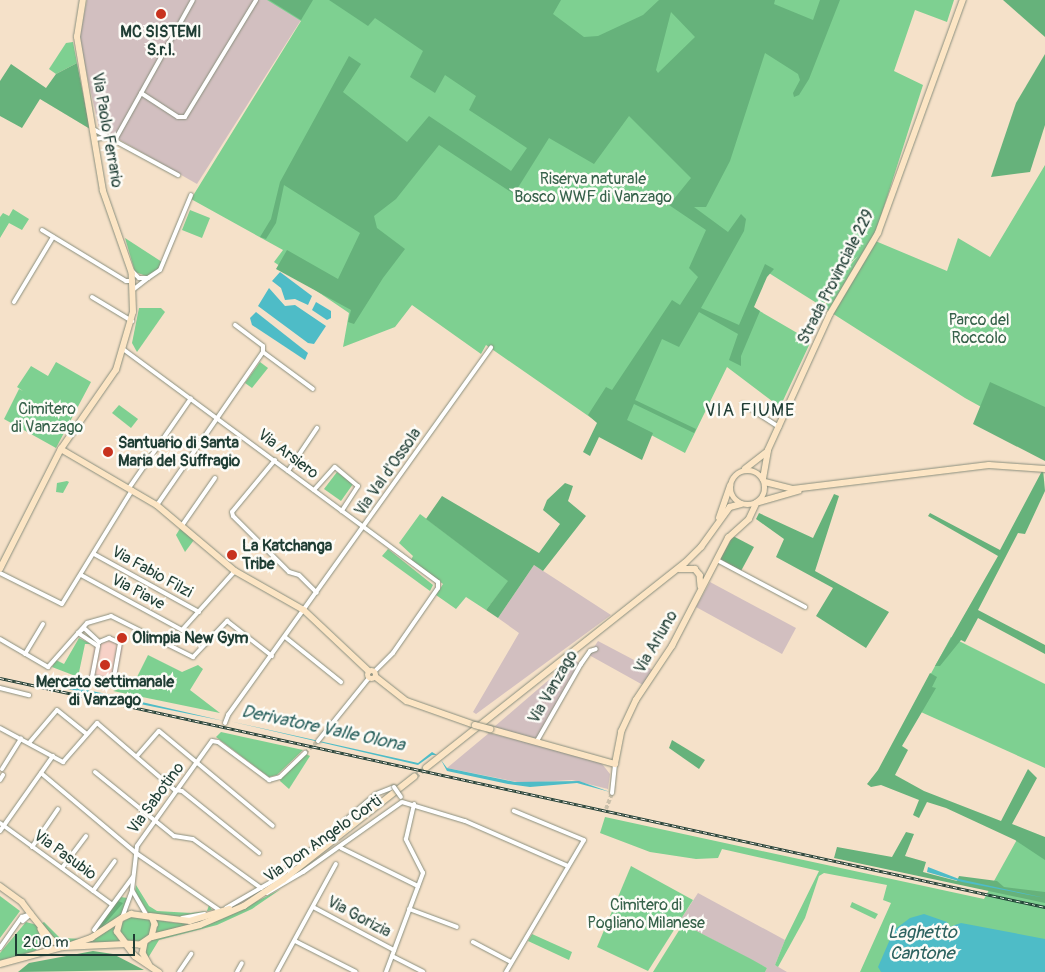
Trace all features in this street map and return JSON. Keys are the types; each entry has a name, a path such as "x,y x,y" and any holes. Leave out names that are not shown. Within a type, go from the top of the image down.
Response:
{"street":[{"name":"Via Paolo Ferrario","path":"0,571 61,449 114,374 132,321 135,283 103,191 76,37 83,0"},
{"path":"115,140 193,0"},
{"path":"141,93 178,117 185,117 256,0"},
{"name":"Strada Provinciale 229","path":"768,450 830,314 878,233 963,0"},
{"path":"93,129 178,175"},
{"path":"95,139 110,137"},
{"path":"42,230 126,280 135,283 148,278 162,267 191,195"},
{"path":"14,302 53,237"},
{"path":"135,283 148,278"},
{"path":"92,297 132,321"},
{"path":"157,505 263,352 263,346 236,325"},
{"name":"Via Val d'Ossola","path":"225,723 228,715 491,348"},
{"name":"Via Arsiero","path":"123,349 342,510 439,585 393,653 373,673"},
{"path":"263,352 313,389"},
{"path":"0,571 61,604 94,554 131,489 191,398"},
{"path":"743,404 779,427"},
{"path":"288,471 317,428"},
{"name":"Via Vanzago","path":"61,449 157,505 183,524 235,572 304,610 373,673 407,701 474,725 616,764"},
{"path":"715,529 731,483 741,472 768,450"},
{"path":"757,503 764,496 768,450"},
{"path":"275,460 232,514 289,572 298,575 317,593"},
{"path":"741,472 756,472 764,480 783,488 808,488 989,465 1045,469"},
{"path":"314,490 335,467 358,486 342,510"},
{"path":"183,524 215,478"},
{"path":"731,483 733,497 743,505 750,516"},
{"path":"426,768 675,570 701,547 730,507 757,503 808,488"},
{"name":"Via Arluno","path":"612,793 616,764 628,716 672,646 728,538 750,516 757,503"},
{"name":"Via Fabio Filzi","path":"94,554 199,612"},
{"path":"717,560 805,607"},
{"path":"675,570 688,567 696,569 702,579 700,591"},
{"path":"199,612 235,572"},
{"name":"Via Piave","path":"81,575 184,630 199,612"},
{"path":"0,639 49,667 77,632 101,617 120,618 163,642 196,656 227,621 272,656"},
{"path":"25,654 43,624"},
{"path":"84,628 99,642 109,638 120,643 113,682 92,677 98,646 91,644 78,633 84,628"},
{"path":"285,637 342,682"},
{"name":"Via Vanzago","path":"537,741 581,664 590,651 596,649"},
{"path":"318,741 373,673"},
{"path":"0,688 29,695"},
{"path":"28,743 57,710 87,734"},
{"path":"0,728 63,762 97,723 178,790 259,853"},
{"path":"136,756 159,731 273,826"},
{"path":"2,769 21,739"},
{"name":"Via Sabotino","path":"121,919 130,901 137,846 214,740 268,780 280,777 305,753"},
{"path":"0,831 2,824 53,756"},
{"path":"95,772 174,836 193,839 254,885 262,888"},
{"path":"41,773 66,791 136,853 220,910"},
{"path":"0,780 3,775"},
{"path":"0,886 26,906 55,943 64,947 144,943 152,937 214,921 257,895 414,777"},
{"path":"0,964 91,938 131,914 148,915 157,919 200,920 257,895 262,888 376,794 394,787 401,799"},
{"name":"Via Don Angelo Corti","path":"257,895 277,890 401,799 465,821 568,866"},
{"path":"386,972 423,868 406,839 414,804"},
{"path":"32,846 58,809"},
{"path":"506,972 510,962 584,840 514,811"},
{"name":"Via Pasubio","path":"2,824 111,904"},
{"path":"62,868 86,836"},
{"path":"341,848 418,886"},
{"path":"93,891 115,861"},
{"path":"277,972 336,864"},
{"name":"Via Sabotino","path":"94,930 132,877"},
{"path":"254,885 257,895"},
{"path":"132,890 155,924 152,937"},
{"path":"118,897 124,894 130,901"},
{"path":"157,919 180,918 220,910 257,895"},
{"path":"22,920 26,906"},
{"name":"Via Gorizia","path":"313,907 394,950"},
{"path":"410,909 457,927"},
{"path":"0,948 22,920 31,914"},
{"path":"121,919 116,932 135,956 159,972"},
{"path":"22,920 38,922"},
{"path":"38,922 50,950"},
{"path":"34,953 41,946 43,934"},
{"path":"294,941 356,972"},
{"path":"473,942 510,962"},
{"path":"144,943 143,953 150,965"},
{"path":"179,972 192,954"},
{"path":"392,956 423,972"},
{"path":"237,972 242,964"}],"shaded area":[{"path":"87,0 269,0 301,20 197,184 99,128 79,40"},
{"path":"534,565 611,615 476,714 473,712 519,633 498,618"},
{"path":"710,582 796,628 782,654 696,607"},
{"name":"Mercato settimanale di Vanzago","path":"112,636 123,647 115,686 88,682 94,646 99,640"},
{"path":"598,641 653,670 643,685 589,655"},
{"path":"573,659 579,663 536,739 494,727"},
{"path":"489,733 599,760 610,774 608,789 572,780 522,783 447,768"},
{"path":"698,893 785,940 775,965 787,972 765,972 767,968 679,922"}],"green space":[{"name":"Riserva naturale Bosco WWF di Vanzago","path":"267,0 954,0 947,22 915,10 894,71 923,85 875,235 866,247 873,240 947,271 958,238 990,257 1045,165 1045,442 965,398 824,308 843,273 858,256 833,279 823,307 764,270 751,306 811,341 780,407 727,367 685,453 604,410 597,422 486,345 481,354 412,305 395,327 343,347 349,313 274,262 283,250 191,199 301,21"},
{"path":"269,0 313,0 301,20"},
{"path":"329,0 561,0 553,14 584,37 598,36 643,15 659,0 775,0 774,4 813,20 820,0 840,0 809,79 799,95 794,97 793,93 800,80 798,74 765,53 730,161 706,207 694,207 728,232 741,214 746,219 744,231 701,308 739,325 765,264 774,269 767,277 754,307 760,311 741,356 741,366 729,360 738,334 699,312 679,347 662,339 635,400 696,429 694,433 634,404 627,420 653,433 642,460 599,437 590,456 583,452 597,423 588,415 606,387 612,390 672,300 680,305 698,277 689,268 706,230 669,205 691,178 629,116 594,164 549,138 514,194 439,145 396,199 374,216 377,228 405,249 383,278 354,324 348,322 351,310 276,269 287,250 338,279 360,233 284,185 276,223 266,239 260,237 271,219 280,182 349,56 361,64 343,92 407,142 429,116 511,171 527,148 469,110 476,96 445,75 435,93 410,77 423,51 375,18 368,26","holes":["671,12 695,37 658,73 656,70"]},
{"path":"1003,0 1045,0 1045,37"},
{"path":"73,42 77,63 56,74 49,69 66,43"},
{"path":"1045,54 1045,125 1030,172 991,177 1016,103"},
{"path":"77,63 90,129 40,99 22,128 0,116 0,81 11,64 46,88 56,74"},
{"path":"13,209 29,219 22,230 9,223 0,238 0,217 3,213 9,216"},
{"path":"190,210 210,218 202,238 182,230"},
{"path":"125,238 162,262 158,270 149,277 135,272"},
{"path":"139,308 161,308 165,312 137,352 132,343"},
{"name":"Cimitero di Vanzago","path":"56,362 91,382 56,448 4,419 19,389 23,391 17,387 31,366 48,376"},
{"path":"260,362 268,368 252,388 245,383"},
{"path":"990,382 1045,407 1045,461 973,424"},
{"path":"119,405 138,419 131,428 112,413"},
{"path":"1043,469 1045,491 1025,534 1018,533 978,610 1045,645 1045,654 978,618 965,642 961,640 940,666 935,666 998,556 928,516 930,513 1000,550"},
{"path":"337,472 353,484 341,501 324,489"},
{"path":"69,482 63,493 56,492 57,483"},
{"path":"565,483 573,486 568,501 586,516 543,571 534,565 498,618 486,610 508,581 426,519 442,496 539,553 560,524 543,510 547,500"},
{"path":"834,494 839,496 815,571 889,612 866,648 816,616 833,588 776,557 784,539 756,519 759,513 813,538"},
{"path":"420,514 509,581 486,610 466,597 456,609 436,595 443,584 411,560 413,556 399,543"},
{"path":"181,527 194,540 185,552 176,535"},
{"path":"733,536 754,547 741,571 720,559"},
{"path":"388,549 433,585 430,591 382,556"},
{"path":"951,637 1045,684 1045,768 912,708"},
{"path":"79,638 91,644 85,644 78,677 52,667 56,660 64,664"},
{"path":"148,655 182,672 198,665 203,669 190,690 220,713 113,691 129,686 136,679"},
{"path":"930,673 937,677 932,687 936,688 902,746 908,750 895,775 924,791 1001,821 1028,769 1037,778 1012,824 1045,837 1045,860 1015,840 946,808 927,802 919,818 913,815 919,800 881,785 871,787 867,784 878,770"},
{"path":"221,732 303,750 277,775 269,777 216,737"},
{"path":"672,740 705,760 699,769 669,748"},
{"path":"306,754 310,756 289,789 280,781 281,778"},
{"path":"605,817 984,899 1019,836 1045,849 1045,972 860,972 891,903 883,900 887,885 824,873 819,876 805,918 778,967 775,965 785,940 819,871 722,849 718,858 696,859 650,852 600,833"},
{"path":"906,832 914,834 905,856 926,862 923,872 957,881 959,876 997,881 1004,887 1045,892 1045,903 834,858 837,847 892,857"},
{"name":"Cimitero di Pogliano Milanese","path":"631,866 693,900 648,971 597,947"},
{"path":"136,885 149,906 157,911 191,913 207,911 209,905 212,910 179,917 149,914 135,892"},
{"path":"281,889 252,909 217,925 159,940 148,958 145,954 147,944 154,939 222,919"},
{"path":"0,896 20,911 0,938"},
{"path":"121,897 127,898 128,903 120,917 100,932 84,939 92,934"},
{"path":"118,901 123,903 97,933 97,928"},
{"path":"852,902 878,914 875,919 850,907"},
{"path":"132,916 150,918 153,925 150,934 141,942 128,942 119,933 121,923"},
{"path":"157,920 176,923 195,923 156,934"},
{"path":"26,922 37,925 42,936 40,946 35,951 0,961 0,953"},
{"path":"44,922 60,938 84,939 59,944 41,924"},
{"path":"683,924 767,968 765,972 653,972"},
{"path":"115,926 114,932 120,942 86,944"},
{"path":"532,934 572,952 569,960 528,941"},
{"path":"93,951 113,954 144,970 18,972 29,963"}],"water":[{"path":"280,272 312,296 308,305 295,299 285,300 281,288 272,281"},
{"path":"269,288 285,306 295,305 326,326 314,344 308,343 258,306"},
{"path":"316,302 331,311 331,318 327,320 312,310"},
{"path":"256,312 308,353 305,360 252,325 250,318"},
{"path":"65,686 224,721 76,691 65,688"},
{"path":"229,721 418,763 432,752 437,755 432,755 418,765"},
{"path":"441,760 447,768 515,782 579,781 610,792 577,783 530,787 508,784 447,771"},
{"path":"928,867 959,879 1045,898 962,882 927,872"},
{"name":"Laghetto Cantone","path":"924,914 947,922 949,927 961,923 1045,939 1045,972 881,972 878,967 894,930 910,918"}],"tunnel":[{"path":"305,753 318,741"},
{"path":"414,777 426,768"},
{"path":"606,809 612,793"}],"railway":[{"path":"0,678 1045,907"}],"place":[{"name":"MC SISTEMI S.r.l.","path":"161,14"},
{"name":"Santuario di Santa Maria del Suffragio","path":"108,452"},
{"name":"La Katchanga Tribe","path":"232,555"},
{"name":"Olimpia New Gym","path":"122,638"},
{"name":"Mercato settimanale di Vanzago","path":"105,665"}],"district":[{"name":"VIA FIUME","path":"750,411"}],"park label":[{"name":"Parco del Roccolo","path":"979,329"}],"water label":[{"name":"Derivatore Valle Olona","path":"323,729"}]}
